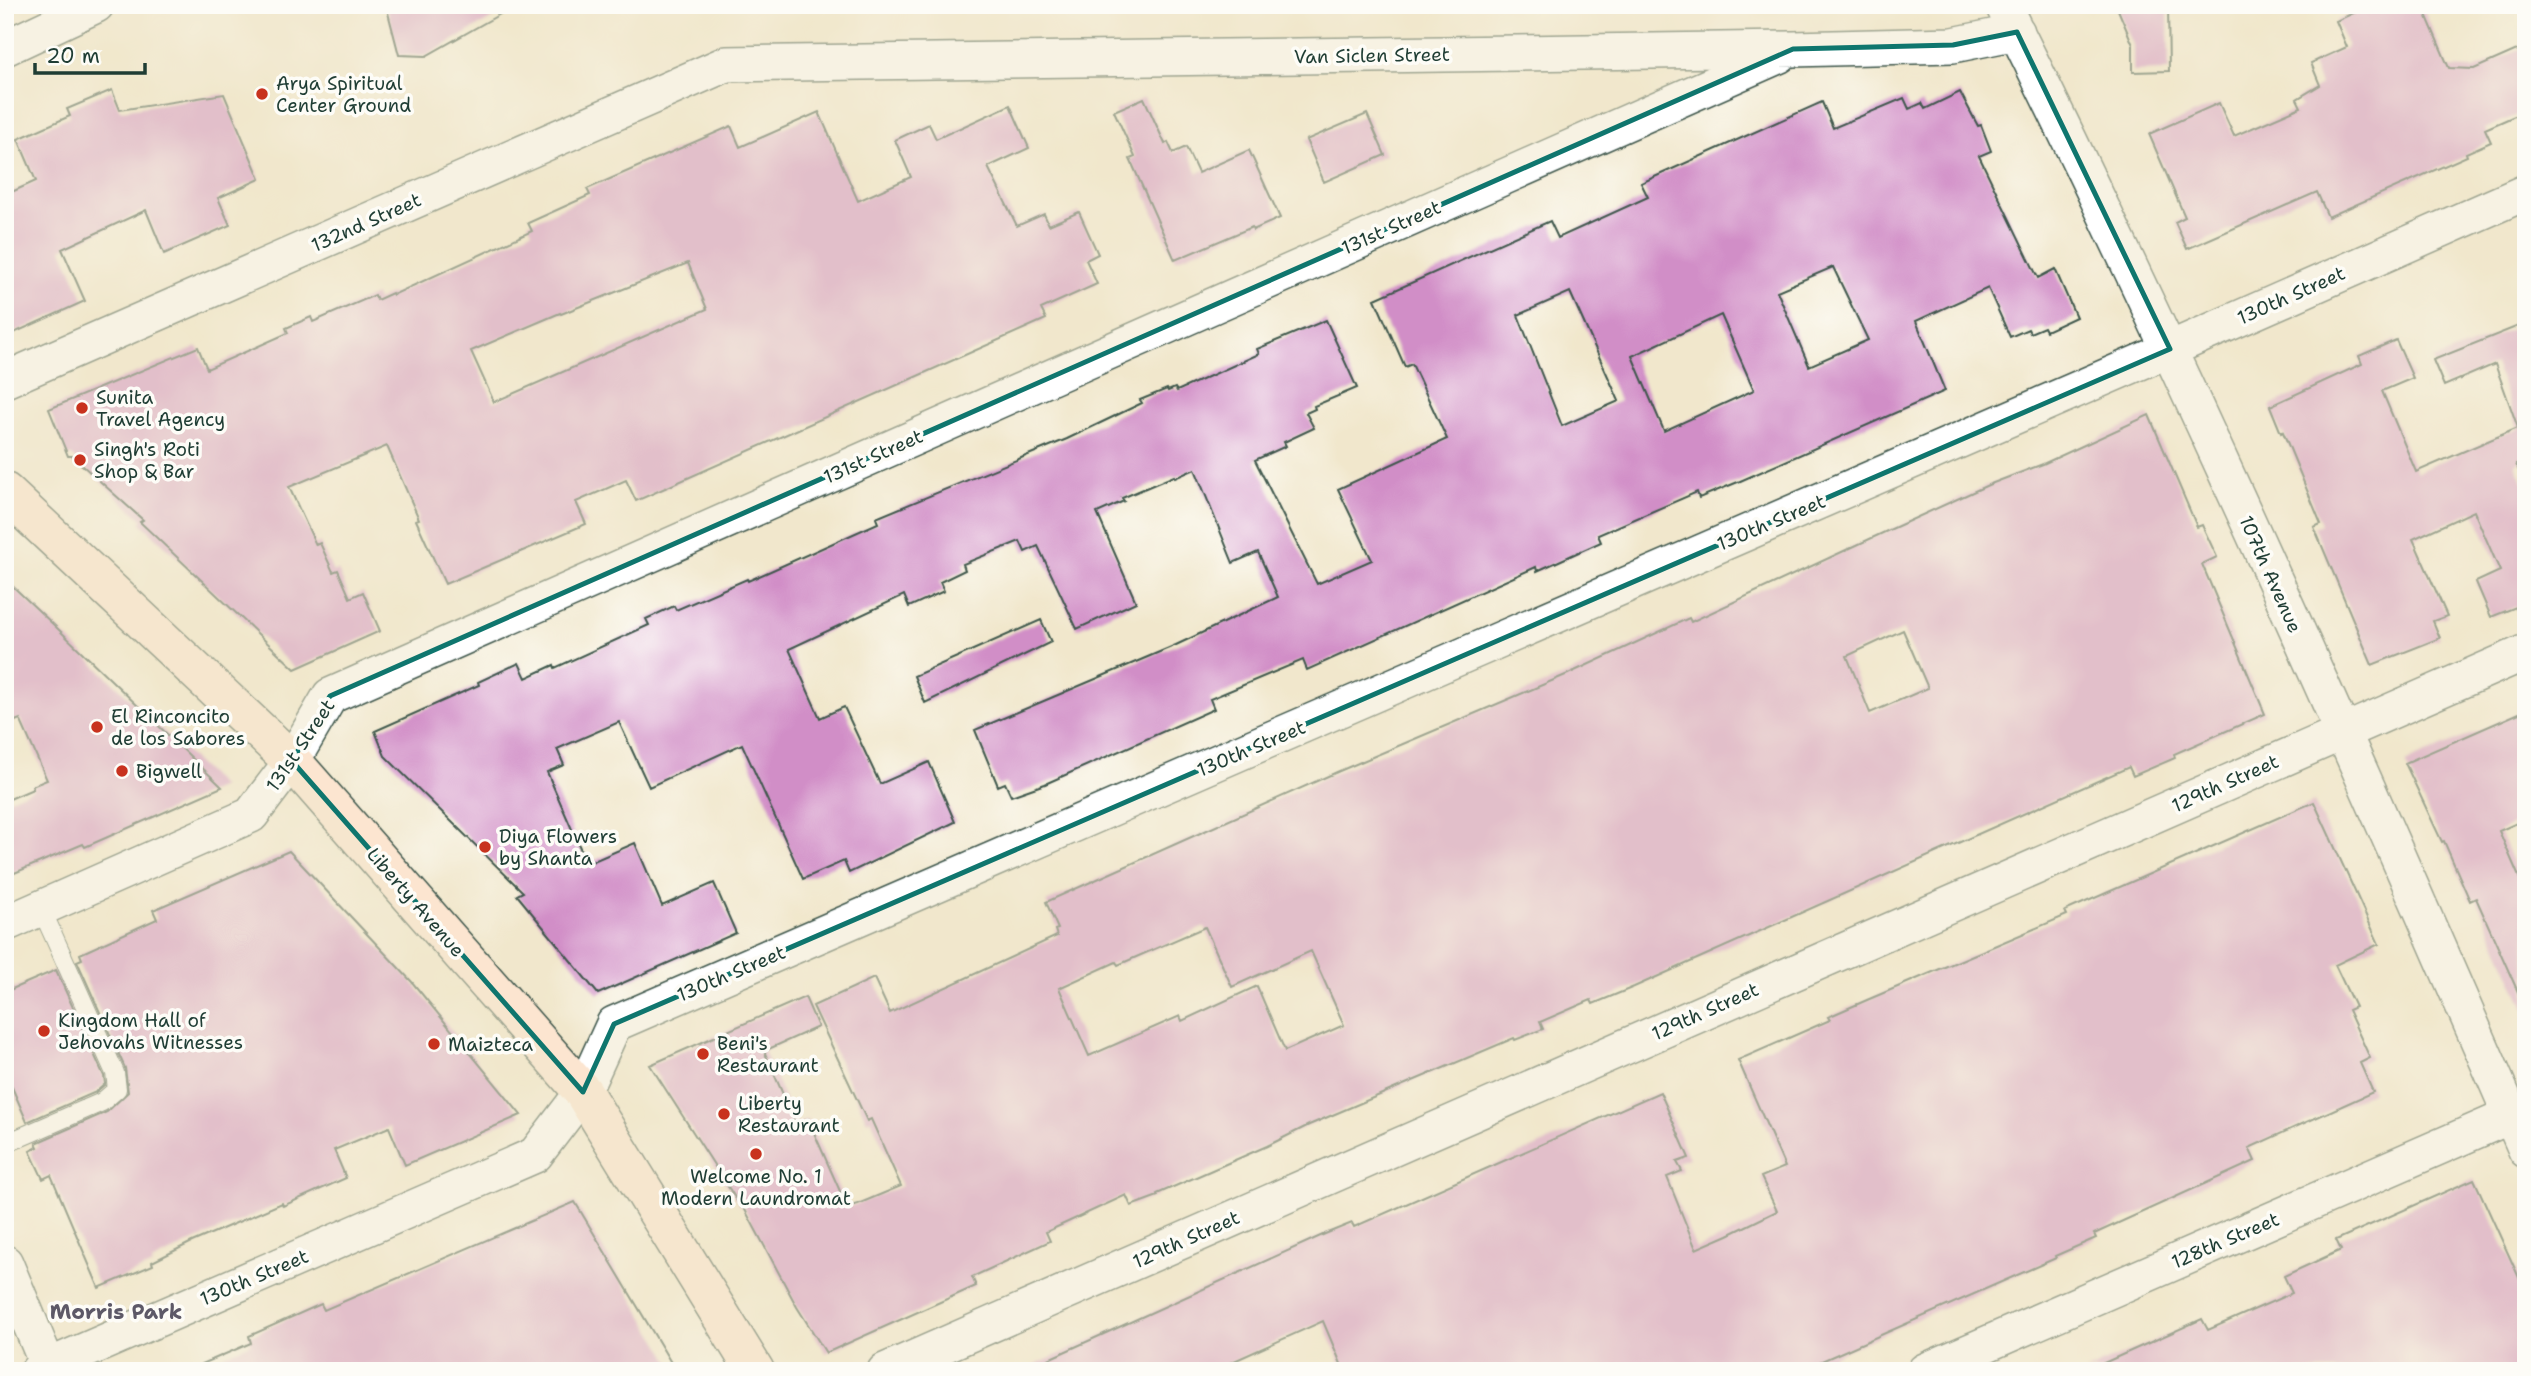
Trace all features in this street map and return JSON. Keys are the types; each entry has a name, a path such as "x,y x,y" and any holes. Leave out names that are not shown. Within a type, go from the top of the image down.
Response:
{"street":[{"path":"5,48 96,5"},
{"name":"Van Siclen Street","path":"726,64 1953,45 2010,19"},
{"name":"107th Avenue","path":"2010,19 2170,349 2342,732 2519,1113 2526,1150"},
{"name":"131st Street","path":"5,924 251,816 292,761 330,696 1793,49"},
{"name":"132nd Street","path":"5,380 726,64"},
{"name":"130th Street","path":"45,1369 535,1155 583,1092 614,1024 2526,192"},
{"name":"Liberty Avenue","path":"5,492 292,761 583,1092 755,1371"},
{"name":"129th Street","path":"885,1371 2526,652"},
{"name":"128th Street","path":"1925,1371 2519,1113"},
{"path":"5,1263 45,1369"}],"lane":[{"path":"5,1144 102,1102 117,1089 115,1073 41,908"}],"highlighted area":[{"path":"2017,32 2170,349 614,1024 583,1092 292,761 330,696 1793,49 1953,45"}],"building":[{"path":"386,5 516,5 426,56 399,55"},
{"path":"2116,5 2168,5 2169,71 2133,72 2133,45"},
{"path":"2371,5 2422,5 2449,68 2474,69 2526,46 2526,111 2485,129 2491,142 2466,153 2467,156 2328,217 2317,192 2187,249 2175,222 2185,217 2149,134 2219,103 2234,136 2301,107 2297,99 2320,85 2311,63 2347,47 2336,21"},
{"path":"112,90 120,110 224,94 260,179 218,198 230,225 164,254 146,210 62,249 85,301 5,337 5,195 36,181 18,139 70,116 67,109"},
{"path":"1960,92 1978,126 1981,125 1991,151 1979,156 2038,278 2055,269 2076,317 2046,331 2044,327 2030,333 2028,329 2010,337 1988,288 1916,321 1945,391 1738,482 1699,498 1697,492 1598,535 1601,542 1537,571 1536,567 1307,670 1303,660 1210,699 1214,709 1045,784 1011,796 1005,783 998,786 975,730 1176,645 1278,597 1258,552 1233,563 1195,469 1122,498 1124,501 1097,513 1136,602 1077,629 1038,546 1025,552 1020,541 963,564 965,570 940,582 944,591 909,607 904,595 789,649 820,718 844,707 880,784 929,762 955,822 849,873 844,861 803,879 742,744 649,787 619,722 557,749 564,765 547,772 587,864 635,843 662,906 714,883 736,933 598,994 517,895 523,892 385,756 375,731 479,685 478,682 519,663 526,678 554,665 555,668 649,625 646,619 674,606 676,610 747,579 748,581 878,523 876,518 1067,439 1142,403 1140,400 1167,389 1168,391 1175,388 1177,391 1259,354 1257,349 1326,320 1357,388 1314,406 1315,409 1306,413 1314,428 1284,442 1286,446 1255,460 1317,584 1372,560 1338,489 1447,439 1412,364 1405,367 1375,299 1550,221 1558,238 1648,197 1641,183 1822,102 1833,128 1904,98 1909,109 1922,103 1925,109","holes":["1833,267 1868,340 1809,366 1777,291","1570,292 1619,401 1562,426 1518,315","1721,315 1754,390 1664,431 1632,356"]},
{"path":"1144,98 1165,144 1168,142 1173,153 1186,147 1198,173 1249,150 1280,218 1175,260 1130,159 1135,157 1114,111"},
{"path":"1010,105 1029,148 988,167 1017,226 1044,214 1049,225 1079,212 1098,254 1086,260 1097,284 1041,309 1046,319 636,501 626,480 576,502 586,524 445,584 387,446 289,487 316,545 320,543 333,572 338,570 350,598 363,592 380,631 295,669 140,522 143,520 72,456 68,456 49,409 198,347 207,369 288,333 286,328 311,317 313,322 375,295 377,300 392,293 393,295 532,231 528,223 590,195 587,189 731,126 740,147 819,112 858,201 911,177 895,140 929,124 936,139","holes":["688,263 707,309 494,402 471,351"]},
{"path":"1367,114 1385,155 1324,182 1306,140"},
{"path":"2526,323 2526,459 2516,464 2526,488 2526,630 2516,607 2491,617 2476,582 2500,571 2474,511 2413,539 2447,616 2433,621 2440,638 2372,665 2314,527 2321,524 2270,406 2362,364 2359,356 2396,340 2413,378 2382,391 2416,472 2518,428 2495,364 2444,386 2433,360"},
{"path":"2149,415 2197,527 2202,525 2217,557 2202,564 2265,714 2174,754 2175,758 2133,776 2129,767 1634,987 1593,1004 1591,1000 1540,1022 1543,1029 1515,1040 1514,1038 1309,1125 1157,1194 1158,1196 1131,1206 1126,1195 1046,1232 1050,1241 972,1277 976,1286 826,1353 797,1307 743,1206 741,1207 650,1065 805,997 818,1027 764,1051 796,1124 808,1119 847,1207 901,1186 871,1119 867,1121 813,1006 874,978 890,1013 1057,936 1055,930 1058,929 1046,902 1337,772 1568,674 1689,618 1691,622 1988,485 2043,464","holes":["1903,630 1928,688 1870,713 1847,656","1205,927 1232,987 1311,951 1344,1025 1285,1051 1257,986 1182,1021 1180,1016 1089,1056 1059,988"]},
{"path":"5,579 222,787 85,847 83,844 5,877 5,801 47,780 20,719 5,725"},
{"path":"1041,620 1051,642 925,703 914,676"},
{"path":"2526,710 2526,819 2499,831 2526,893 2526,1010 2476,898 2470,901 2405,763"},
{"path":"2314,802 2379,944 2335,965 2355,1007 2348,1010 2370,1058 2360,1063 2373,1092 2249,1148 2255,1161 2094,1234 2096,1238 2055,1256 2056,1258 1799,1371 1344,1371 1323,1321 1212,1371 1022,1371 1325,1234 1352,1223 1354,1227 1660,1092 1689,1158 1677,1162 1682,1171 1667,1177 1696,1249 1728,1235 1777,1211 1761,1177 1785,1167 1738,1060 1830,1020 1828,1017 2067,915 2065,911"},
{"path":"289,851 412,982 521,1115 405,1165 389,1127 334,1150 346,1178 192,1242 152,1262 153,1265 99,1288 51,1175 43,1179 30,1151 38,1147 36,1143 107,1112 128,1092 125,1068 77,961 82,959 80,954 157,919 153,910"},
{"name":"Kingdom Hall of Jehovahs Witnesses","path":"56,970 104,1076 105,1084 96,1092 27,1122 5,1071 5,992"},
{"path":"2474,1179 2526,1293 2526,1371 2086,1371 2202,1319 2208,1330 2292,1293 2284,1276 2341,1250 2336,1240"},
{"path":"575,1202 676,1371 186,1371 251,1343 249,1336 321,1304 324,1310"}],"place":[{"name":"Arya Spiritual Center Ground","path":"262,94"},
{"name":"Sunita Travel Agency","path":"82,408"},
{"name":"Singh's Roti Shop & Bar","path":"80,460"},
{"name":"El Rinconcito de los Sabores","path":"97,727"},
{"name":"Bigwell","path":"122,771"},
{"name":"Diya Flowers by Shanta","path":"485,847"},
{"name":"Kingdom Hall of Jehovahs Witnesses","path":"44,1031"},
{"name":"Maizteca","path":"434,1044"},
{"name":"Beni's Restaurant","path":"703,1054"},
{"name":"Liberty Restaurant","path":"724,1114"},
{"name":"Welcome No. 1 Modern Laundromat","path":"756,1154"}],"district":[{"name":"Morris Park","path":"116,1312"}]}
